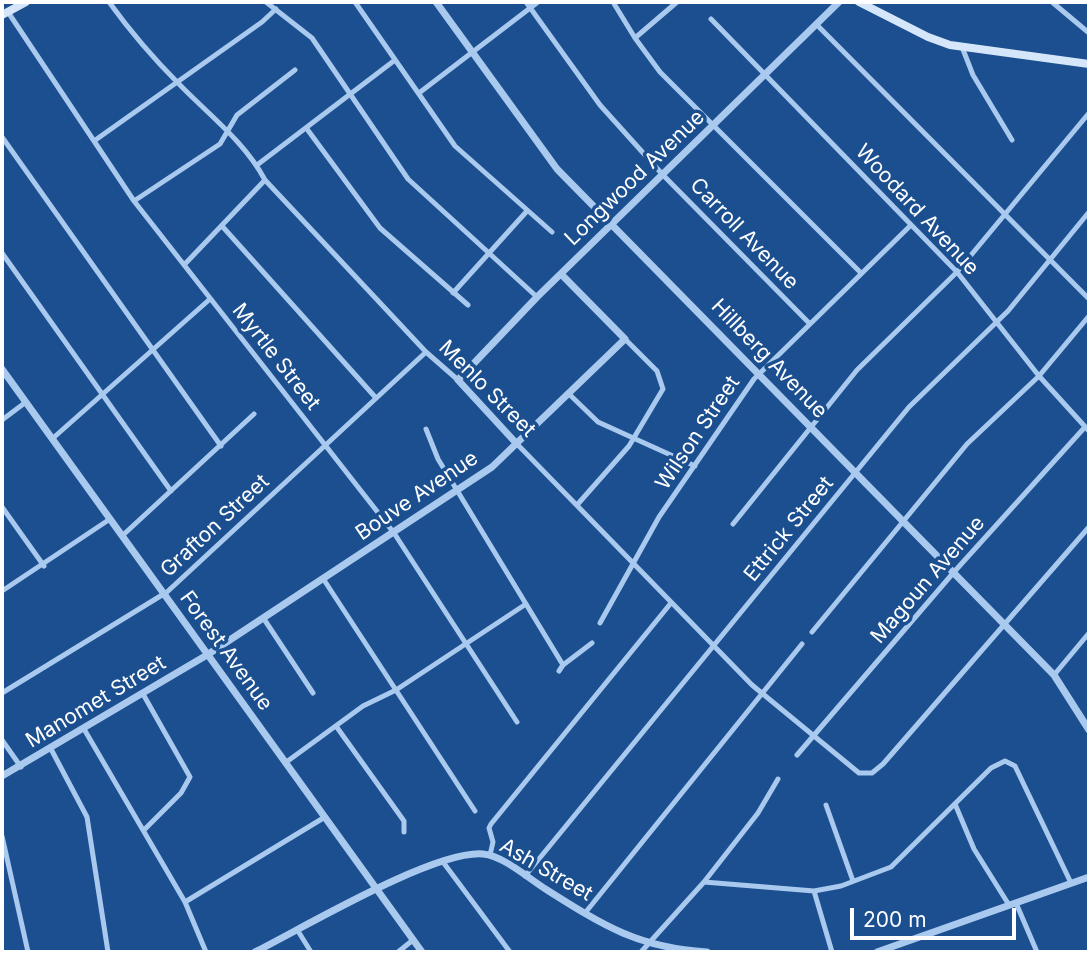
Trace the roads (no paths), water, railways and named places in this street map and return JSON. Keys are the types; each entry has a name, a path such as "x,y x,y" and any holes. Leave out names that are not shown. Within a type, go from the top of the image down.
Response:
{"main road":[{"path":"5,14 26,2"},
{"path":"859,2 928,37 962,47 1089,64"}],"street":[{"name":"Menlo Street","path":"109,2 130,32 177,83 226,130 257,165 265,180 426,352 458,380 632,565 762,694 852,768 866,774 883,764 1003,623"},
{"path":"355,2 455,146 552,232"},
{"name":"Hillberg Avenue","path":"436,2 557,169 1054,675 1089,730"},
{"name":"Carroll Avenue","path":"526,2 600,105 663,175 810,324"},
{"path":"419,93 538,2"},
{"path":"613,2 660,72 861,274"},
{"path":"635,38 677,2"},
{"name":"Longwood Avenue","path":"458,380 537,297 839,2"},
{"path":"1054,2 1089,33"},
{"path":"270,3 312,38 408,179 537,297"},
{"path":"94,141 276,9"},
{"name":"Myrtle Street","path":"5,14 134,201 394,533 517,722"},
{"name":"Woodard Avenue","path":"711,19 957,272 1039,376 1087,429"},
{"path":"817,25 1089,299"},
{"path":"962,47 973,75 1012,140"},
{"path":"257,165 395,60"},
{"path":"134,201 220,144 237,115 295,70"},
{"path":"733,524 857,370 957,272 1089,113"},
{"path":"307,129 380,228 468,305"},
{"path":"2,137 222,446"},
{"path":"184,265 265,180"},
{"path":"453,293 527,211"},
{"name":"Ettrick Street","path":"526,876 909,407 996,323 1089,212"},
{"name":"Wilson Street","path":"600,623 632,565 758,374 911,225"},
{"path":"222,226 376,398"},
{"path":"2,253 171,491"},
{"path":"561,274 657,371 664,385 635,438 577,505"},
{"path":"52,439 210,299"},
{"path":"812,632 967,444 1039,376 1089,316"},
{"name":"Bouve Avenue","path":"207,655 492,467 625,339"},
{"name":"Grafton Street","path":"2,693 163,595 426,352"},
{"name":"Forest Avenue","path":"2,369 422,952"},
{"path":"568,393 598,422 695,466"},
{"path":"2,420 26,402"},
{"path":"122,536 254,414"},
{"path":"426,429 438,459 526,604 561,668 592,643"},
{"name":"Magoun Avenue","path":"797,755 954,572 1087,429"},
{"path":"2,508 44,566"},
{"path":"2,591 44,566 110,519"},
{"path":"1003,623 1089,527"},
{"path":"324,580 475,811"},
{"path":"490,855 493,842 489,828 491,824 671,603"},
{"path":"285,763 386,692 396,690 526,604"},
{"path":"264,619 313,693"},
{"path":"1054,675 1089,633"},
{"path":"585,913 802,644"},
{"name":"Manomet Street","path":"2,776 207,655"},
{"path":"143,694 190,777 181,793 144,830"},
{"path":"336,726 404,821 404,832"},
{"path":"84,729 185,902 206,952"},
{"path":"2,740 21,767"},
{"path":"51,749 87,817 108,952"},
{"path":"704,882 814,891 853,881 896,863 991,768 1006,761 1015,766 1071,883"},
{"path":"642,952 704,882 758,813 778,779"},
{"path":"955,804 974,849 1013,904 1037,952"},
{"path":"827,805 853,881"},
{"path":"185,902 325,817"},
{"path":"2,836 28,952"},
{"name":"Ash Street","path":"255,952 377,890 443,862 473,854 490,855 621,934 650,945 707,952"},
{"path":"443,862 510,952"},
{"path":"877,952 1071,883 1088,880"},
{"path":"814,891 832,952"},
{"path":"298,931 311,952"},
{"path":"398,952 413,940"}]}
